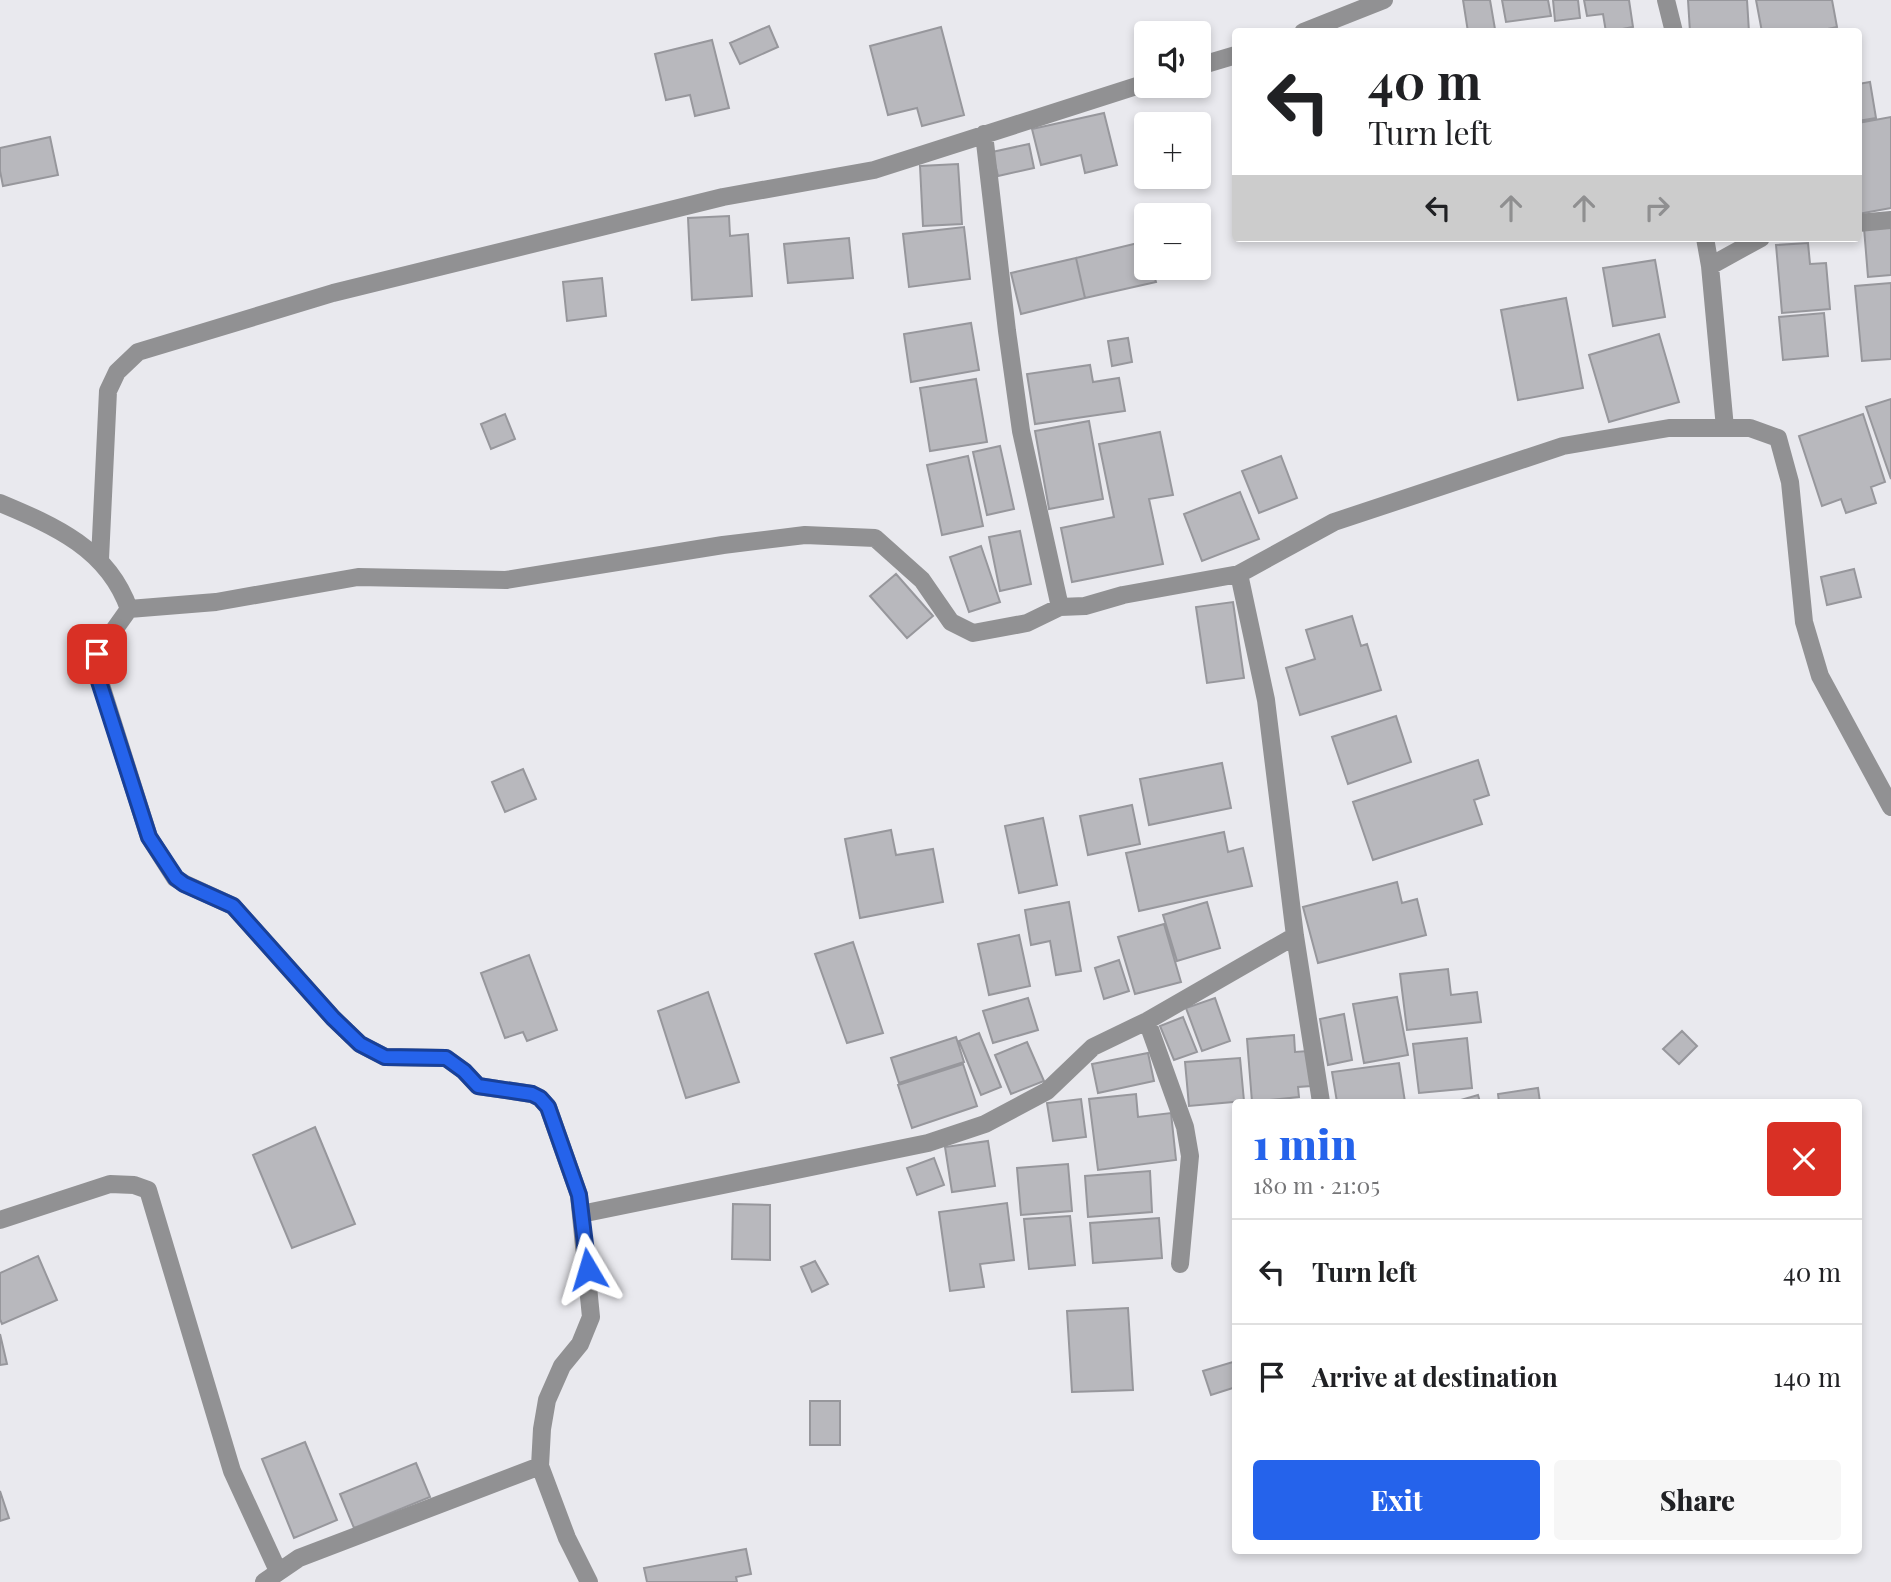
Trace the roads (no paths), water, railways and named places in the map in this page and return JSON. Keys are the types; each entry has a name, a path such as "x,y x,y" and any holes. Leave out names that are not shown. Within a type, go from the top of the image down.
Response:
{"street":[{"path":"1313,28 1384,0"},
{"path":"1667,0 1673,28"},
{"path":"1211,62 1232,56"},
{"path":"100,559 108,391 117,372 138,352 332,293 723,197 874,170 1134,87"},
{"path":"984,134 1021,431 1060,607"},
{"path":"1862,223 1891,220"},
{"path":"1706,242 1725,428"},
{"path":"1710,266 1754,242"},
{"path":"589,1582 567,1538 540,1466 547,1400 562,1366 580,1343 591,1317 579,1195 548,1107 532,1094 478,1086 446,1058 385,1057 360,1044 333,1018 233,906 184,884 168,870 149,837 94,666 97,654 129,609 216,602 358,577 506,580 723,545 806,535 875,538 922,580 951,622 973,633 1027,623 1060,607 1085,606 1123,595 1239,573 1334,522 1563,446 1669,428 1749,428 1778,438 1790,482 1804,622 1820,676 1891,807"},
{"path":"0,503 49,523 100,559 122,588 129,609"},
{"path":"1239,573 1266,699 1295,936 1321,1099"},
{"path":"581,1213 928,1143 985,1124 1047,1091 1093,1047 1147,1021 1295,936"},
{"path":"1147,1021 1185,1126 1190,1156 1180,1264"},
{"path":"0,1220 110,1184 134,1185 148,1190 232,1471 271,1576 299,1558 540,1466"}]}
